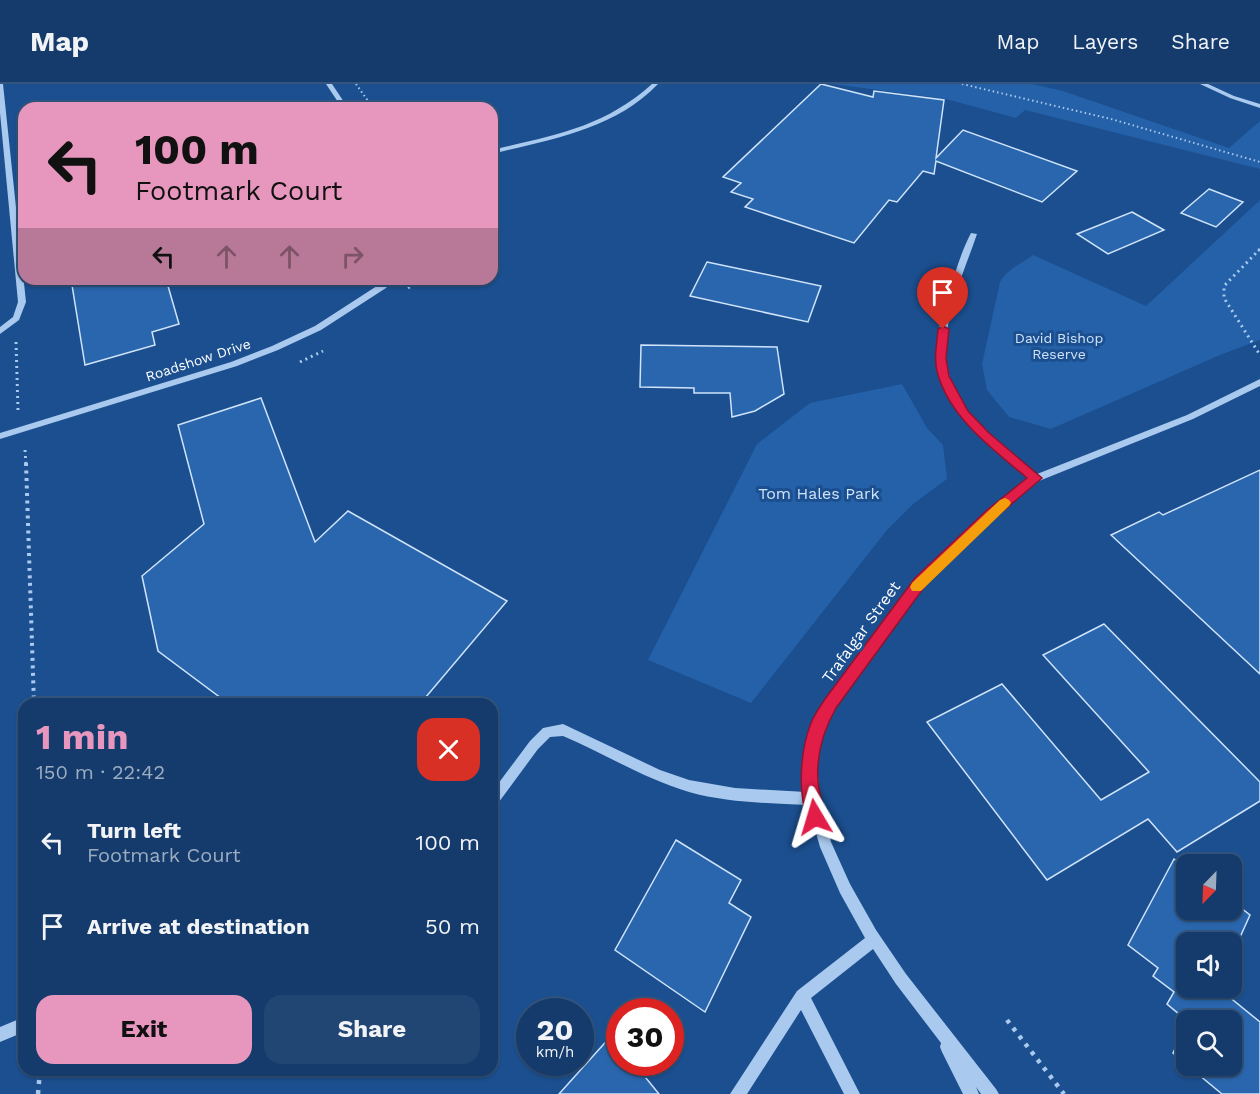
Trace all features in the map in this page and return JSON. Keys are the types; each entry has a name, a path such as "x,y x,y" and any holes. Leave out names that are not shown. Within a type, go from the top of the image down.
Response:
{"street":[{"path":"0,84 18,263"},
{"path":"329,84 341,102"},
{"path":"498,150 572,132 603,120 627,107 655,84"},
{"path":"1203,84 1260,106"},
{"path":"974,234 943,329 940,358 944,376 964,413 985,436 1036,478"},
{"path":"0,331 16,318 22,303 20,285"},
{"name":"Roadshow Drive","path":"0,436 234,364 275,348 318,328 384,285"},
{"name":"Trafalgar Street","path":"991,1094 938,1028 857,915 815,817 810,780 811,753 818,724 920,582 990,515 1036,478 1190,417 1260,382"},
{"path":"498,794 534,745 547,732 563,730 659,775 691,786 738,794 812,799"},
{"path":"738,1094 802,996 874,939"},
{"path":"802,996 852,1094"},
{"path":"0,1035 18,1027"},
{"name":"Trafalgar Street","path":"938,1028 971,1094"}],"path":[{"path":"356,84 369,102"},
{"path":"962,84 1111,119 1260,162"},
{"path":"1260,249 1224,286 1224,298 1260,356"},
{"path":"16,318 16,400 22,430 32,605 33,698"},
{"path":"1007,1020 1064,1094"},
{"path":"38,1094 40,1076"}],"green space":[{"path":"833,84 1032,84 1063,91 1229,148 1260,121 1260,169 1025,110 1016,118 946,99"},
{"name":"David Bishop Reserve","path":"1260,200 1260,340 1220,355 1051,429 1009,417 987,390 982,364 1000,282 1015,267 1033,255 1146,306"},
{"name":"Tom Hales Park","path":"902,384 927,428 943,445 947,479 913,504 887,530 751,703 648,660 757,444 810,403"}],"building":[{"path":"821,84 873,97 874,91 944,100 936,158 963,130 1077,171 1042,202 936,161 934,174 923,171 897,202 889,200 854,243 745,207 753,199 731,192 741,183 723,177"},
{"path":"1209,189 1243,202 1216,227 1181,213"},
{"path":"1132,212 1164,230 1108,254 1077,234"},
{"path":"707,262 821,286 808,322 690,296"},
{"path":"72,285 168,285 179,324 152,332 155,345 85,365"},
{"path":"641,345 777,347 784,394 755,411 732,417 730,393 694,393 694,388 640,387"},
{"path":"261,398 315,542 348,511 507,601 425,698 221,698 158,651 142,576 204,524 178,425"},
{"path":"1260,470 1260,674 1111,535 1159,512 1163,515"},
{"path":"1104,624 1260,782 1260,801 1177,852 1148,819 1047,880 927,722 1002,684 1101,800 1149,772 1043,655"},
{"path":"676,840 741,880 729,903 751,917 705,1012 615,950"},
{"path":"1174,859 1176,860 1176,920 1242,920 1242,909 1250,915 1242,933 1176,932 1176,998 1231,998 1260,1022 1260,1094 1222,1094 1200,1076 1242,1076 1242,1010 1176,1012 1167,1004 1174,992 1153,976 1158,968 1128,945"},
{"path":"606,1042 606,1076 644,1076 659,1094 559,1094 575,1076 594,1076 594,1055"}],"slow traffic":[{"path":"916,587 1005,503"}],"route":[{"path":"815,817 810,780 811,753 818,724 831,704 920,582 990,515 1036,478 985,436 964,413 954,397 944,376 940,358 943,329"}]}
